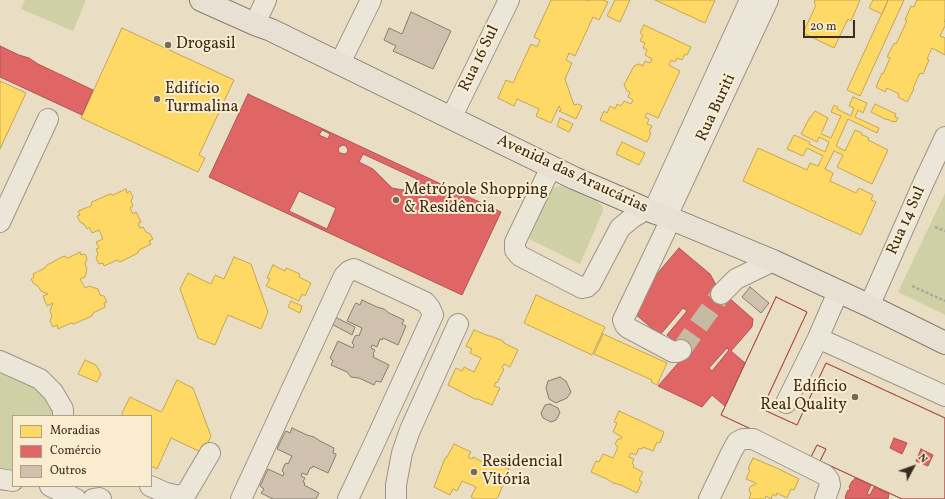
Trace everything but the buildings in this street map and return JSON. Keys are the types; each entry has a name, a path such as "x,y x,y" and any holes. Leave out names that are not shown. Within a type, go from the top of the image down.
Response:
{"main road":[{"name":"Avenida das Araucárias","path":"201,0 271,30 551,167 773,261 945,343"}],"street":[{"path":"257,25 259,15 266,0"},
{"path":"340,63 371,0"},
{"name":"Rua 16 Sul","path":"450,118 509,0"},
{"name":"Rua Buriti","path":"659,214 750,0"},
{"name":"Rua Buriti","path":"659,214 673,203 768,0"},
{"path":"0,222 48,118"},
{"name":"Rua 14 Sul","path":"868,305 874,296 922,184 945,137"},
{"path":"551,167 515,242 515,250 520,256 582,288 587,287 591,284 620,228 632,218 659,214 623,320 628,328 673,352 681,350"},
{"path":"722,294 730,284 736,280 773,261"},
{"path":"241,499 344,276 349,271 354,269 425,302 430,308 432,315 348,499"},
{"path":"786,403 818,338 838,292"},
{"path":"396,499 396,485 402,453 410,430 458,324"},
{"path":"818,338 945,396"},
{"path":"0,361 40,379 53,392 63,409 63,415"},
{"path":"709,499 732,450 737,442 743,439 753,440 825,475 829,480 830,485 825,499"},
{"path":"152,487 166,493 180,496 187,492 210,453"},
{"path":"0,479 12,481"},
{"path":"52,487 76,499"},
{"path":"93,499 101,499"}],"path":[{"path":"935,227 945,232"},
{"path":"912,286 945,301"}],"green space":[{"path":"25,0 86,0 73,31 21,9"},
{"path":"562,185 597,201 603,207 603,211 580,264 529,239 548,196 553,188"},
{"path":"945,193 945,315 898,292"},
{"path":"0,361 40,379 62,415 12,415 12,481 0,479"}],"tunnel":[{"path":"681,350 721,294"}],"place":[{"name":"Drogasil","path":"168,45"},
{"name":"Edifício Turmalina","path":"157,99"},
{"name":"Metrópole Shopping & Residência","path":"396,200"},
{"name":"Edíficio Real Quality","path":"855,397"},
{"name":"Residencial Vitória","path":"474,472"}]}
